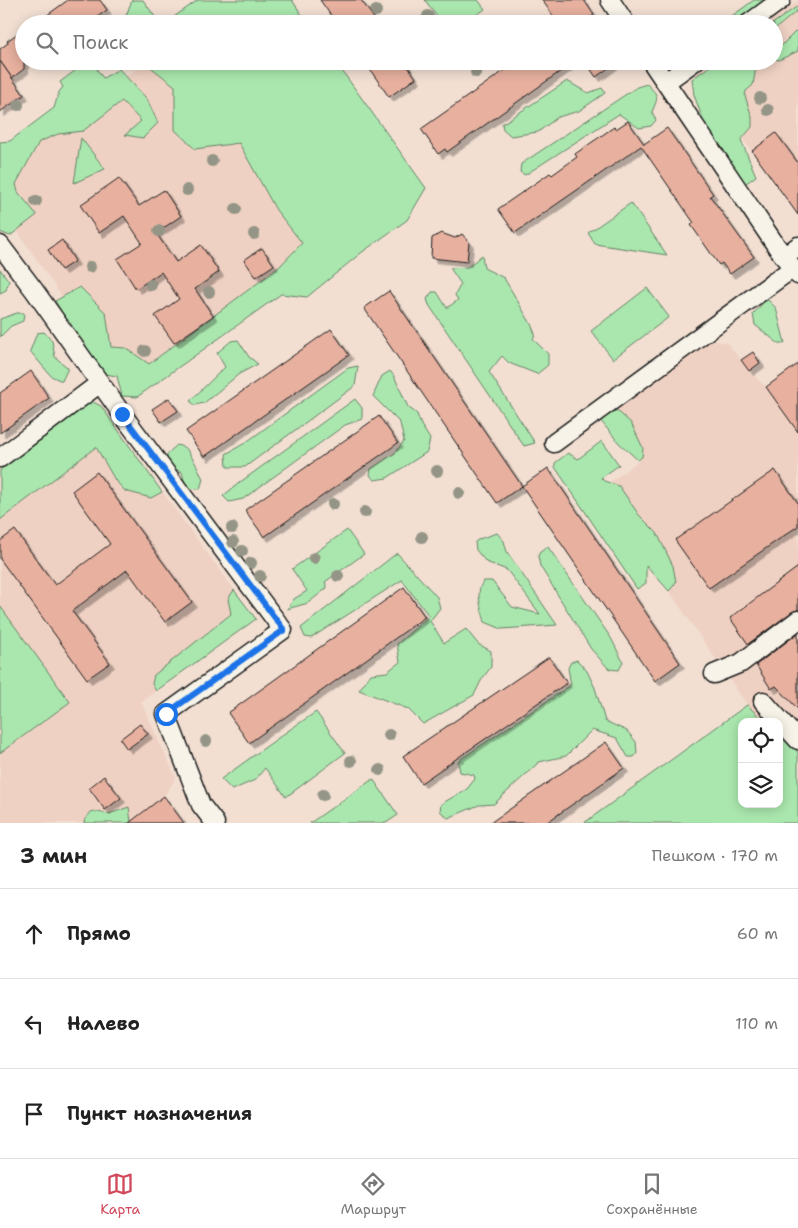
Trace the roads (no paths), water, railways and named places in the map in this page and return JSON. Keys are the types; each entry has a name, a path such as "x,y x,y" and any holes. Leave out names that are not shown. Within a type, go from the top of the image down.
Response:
{"street":[{"path":"610,0 620,15"},
{"path":"760,15 781,0"},
{"path":"554,443 793,262 657,70"},
{"path":"666,82 683,70"},
{"path":"0,245 284,630 166,714 201,805 215,823"},
{"path":"0,458 100,383"},
{"path":"714,674 741,663 798,620"},
{"path":"763,700 798,740"}]}
